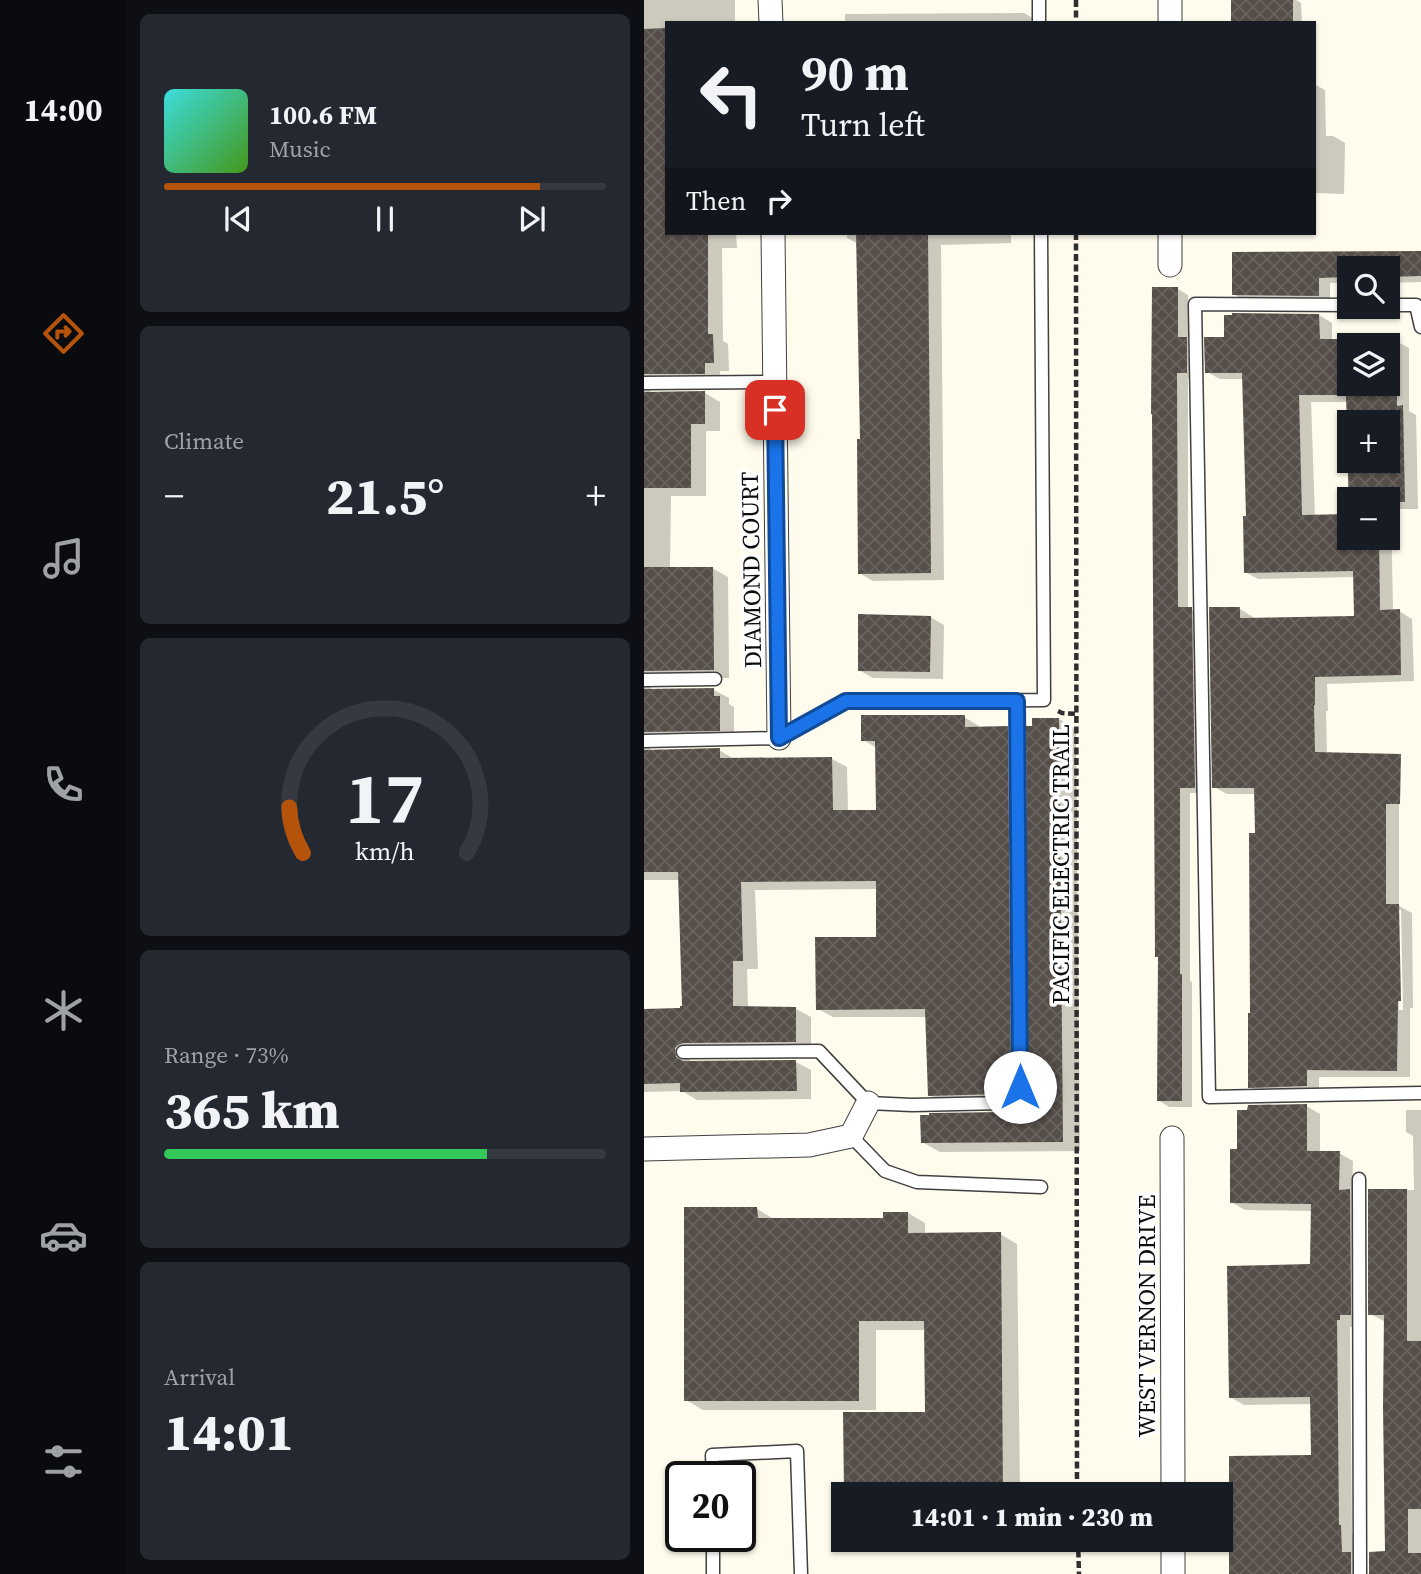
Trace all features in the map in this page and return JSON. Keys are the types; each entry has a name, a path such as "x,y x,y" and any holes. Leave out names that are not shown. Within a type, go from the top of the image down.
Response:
{"street":[{"path":"770,0 771,21"},
{"path":"1170,0 1170,21"},
{"name":"DIAMOND COURT","path":"773,235 779,738"},
{"path":"1170,235 1170,264"},
{"path":"644,1149 809,1145 850,1136 868,1103"},
{"name":"WEST VERNON DRIVE","path":"1171,1138 1173,1482"},
{"path":"1173,1552 1173,1574"}],"lane":[{"path":"1039,0 1039,21"},
{"path":"644,741 779,738 846,701 1044,700 1041,235"},
{"path":"1337,305 1195,304 1209,1097 1421,1093"},
{"path":"1400,305 1416,305 1421,327"},
{"path":"644,383 775,382"},
{"path":"644,680 715,679"},
{"path":"683,1052 819,1051 868,1103 1004,1103 1020,1087 1017,701"},
{"path":"850,1136 885,1171 916,1182 1041,1187"},
{"path":"1359,1178 1360,1574"},
{"path":"712,1461 712,1455 797,1451 801,1574"},
{"path":"713,1552 713,1574"}],"path":[{"path":"1076,0 1076,21"},
{"name":"PACIFIC ELECTRIC TRAIL","path":"1076,235 1077,1482"},
{"path":"1078,1552 1079,1574"}],"building":[{"path":"1231,0 1293,0 1293,21 1231,21"},
{"path":"665,28 665,235 708,235 708,334 713,334 714,363 705,363 705,374 644,374 644,29"},
{"path":"856,235 928,235 931,573 858,574 857,439 860,439"},
{"path":"1421,251 1421,276 1400,277 1400,256 1337,256 1337,277 1319,278 1319,296 1232,295 1232,252"},
{"path":"1152,287 1178,287 1178,337 1187,337 1187,373 1177,373 1178,607 1192,607 1195,788 1180,788 1182,1101 1157,1101"},
{"path":"1319,314 1320,339 1337,339 1337,395 1299,395 1302,515 1337,514 1337,550 1379,550 1380,610 1400,609 1401,675 1315,677 1314,705 1315,752 1401,754 1400,804 1386,804 1386,904 1399,904 1401,1001 1398,1001 1397,1071 1307,1070 1307,1086 1248,1088 1249,833 1255,833 1254,788 1212,788 1209,607 1240,607 1240,618 1354,616 1353,571 1244,573 1243,516 1246,516 1242,373 1205,373 1204,337 1224,337 1224,315"},
{"path":"705,391 705,424 691,424 691,488 644,488 644,392"},
{"path":"1346,396 1397,396 1397,406 1403,405 1405,502 1400,502 1400,487 1348,487 1348,473 1400,473 1400,410 1346,410"},
{"path":"644,567 713,567 714,670 644,671"},
{"path":"858,614 931,616 930,672 858,671"},
{"path":"714,688 714,696 720,696 720,731 644,732 644,689"},
{"path":"861,715 965,715 965,727 1008,726 1011,1083 1000,1094 928,1096 925,1009 816,1010 815,937 876,937 876,881 741,882 743,961 733,961 733,1006 796,1007 796,1042 683,1043 675,1048 676,1057 683,1061 796,1060 797,1091 680,1092 680,1083 644,1084 644,1009 682,1006 678,872 644,872 644,750 720,748 720,758 832,757 833,810 876,810 875,741 861,741"},
{"path":"1032,718 1059,718 1063,1142 921,1143 920,1115 1005,1112 1028,1090 1026,726 1032,726"},
{"path":"1307,1104 1307,1151 1340,1151 1339,1190 1350,1189 1351,1315 1340,1315 1340,1320 1337,1320 1339,1525 1342,1552 1351,1552 1351,1574 1229,1574 1229,1552 1233,1552 1233,1482 1229,1482 1229,1456 1311,1455 1310,1397 1229,1398 1227,1266 1310,1264 1311,1204 1230,1203 1230,1149 1237,1149 1237,1110 1247,1110 1248,1105"},
{"path":"1368,1189 1407,1189 1407,1341 1421,1341 1421,1509 1408,1509 1408,1553 1421,1553 1421,1574 1369,1574 1369,1552 1385,1551 1384,1315 1368,1315"},
{"path":"684,1207 757,1207 758,1218 883,1218 883,1212 908,1212 908,1233 1001,1232 1003,1482 844,1482 843,1412 925,1412 924,1321 859,1321 859,1401 684,1401"}],"route":[{"path":"775,410 779,738 846,701 1017,701 1020,1087"}]}
